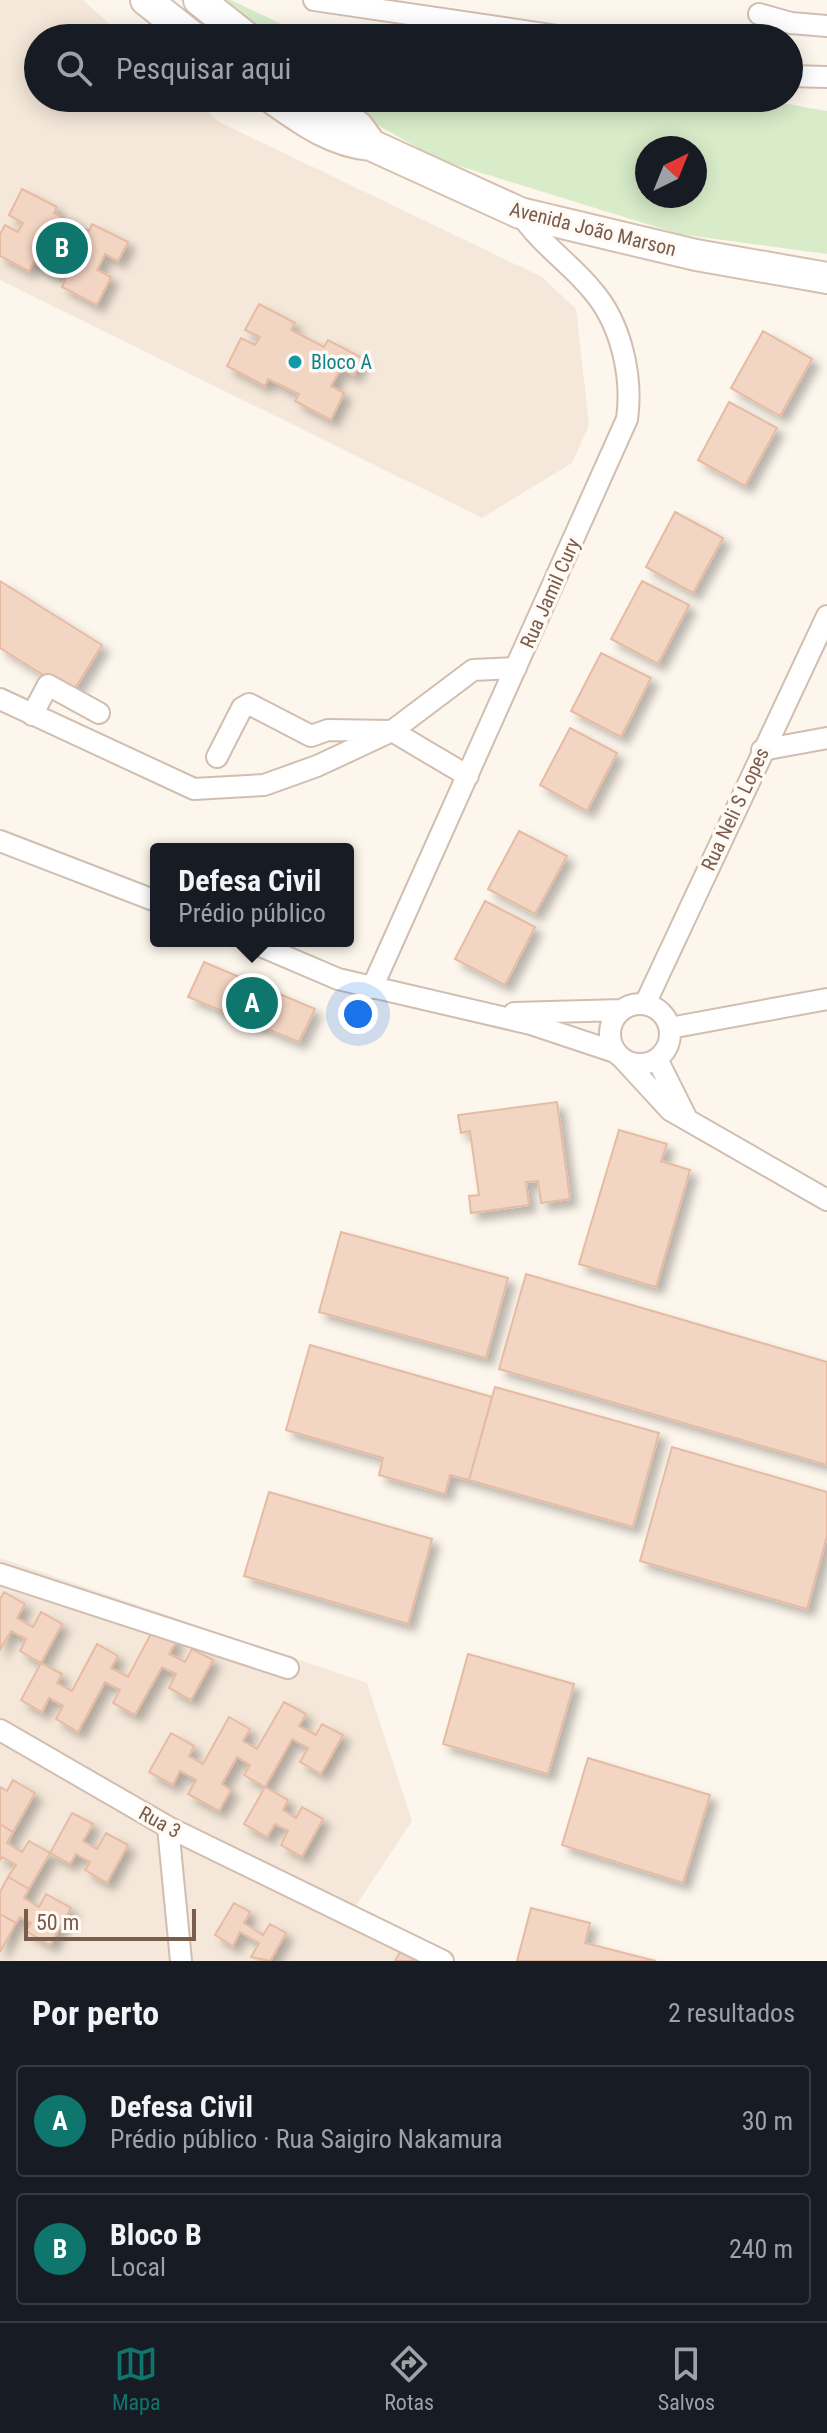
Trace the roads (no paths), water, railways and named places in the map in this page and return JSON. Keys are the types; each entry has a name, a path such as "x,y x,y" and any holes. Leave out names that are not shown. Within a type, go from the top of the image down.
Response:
{"main road":[{"path":"146,0 176,24"},
{"path":"199,0 229,24"},
{"name":"Avenida João Marson","path":"294,112 332,136 350,143 371,145 520,213 696,255 827,278"},
{"name":"Avenida João Marson","path":"340,112 358,127 371,145"}],"street":[{"path":"317,0 477,24"},
{"path":"759,14 791,23 827,26"},
{"path":"803,76 827,77"},
{"name":"Rua Jamil Cury","path":"372,988 620,438 629,402 619,338 601,301 536,237 520,213"},
{"name":"Rua Neli S Lopes","path":"645,1004 827,616"},
{"path":"0,699 194,789 264,785 317,766 392,731 473,670 516,668"},
{"path":"32,715 48,685 99,713"},
{"path":"217,757 242,708 249,704 311,736 328,730 392,731 468,776"},
{"path":"762,750 827,738"},
{"path":"0,841 150,899"},
{"path":"263,947 338,979 494,1014 619,1056 635,1065 657,1059 666,1051 670,1028 665,1017 645,1004 622,1010 494,1014"},
{"path":"670,1028 827,999"},
{"path":"622,1010 610,1029 619,1056 663,1104 689,1123 827,1200"},
{"path":"657,1059 689,1123"},
{"path":"0,1574 288,1668"},
{"name":"Rua 3","path":"0,1730 168,1827 443,1961"},
{"path":"168,1827 185,1958"}],"place":[{"name":"Bloco B","path":"62,248"},
{"name":"Bloco A","path":"295,362"},
{"name":"Defesa Civil","path":"252,1003"}]}
